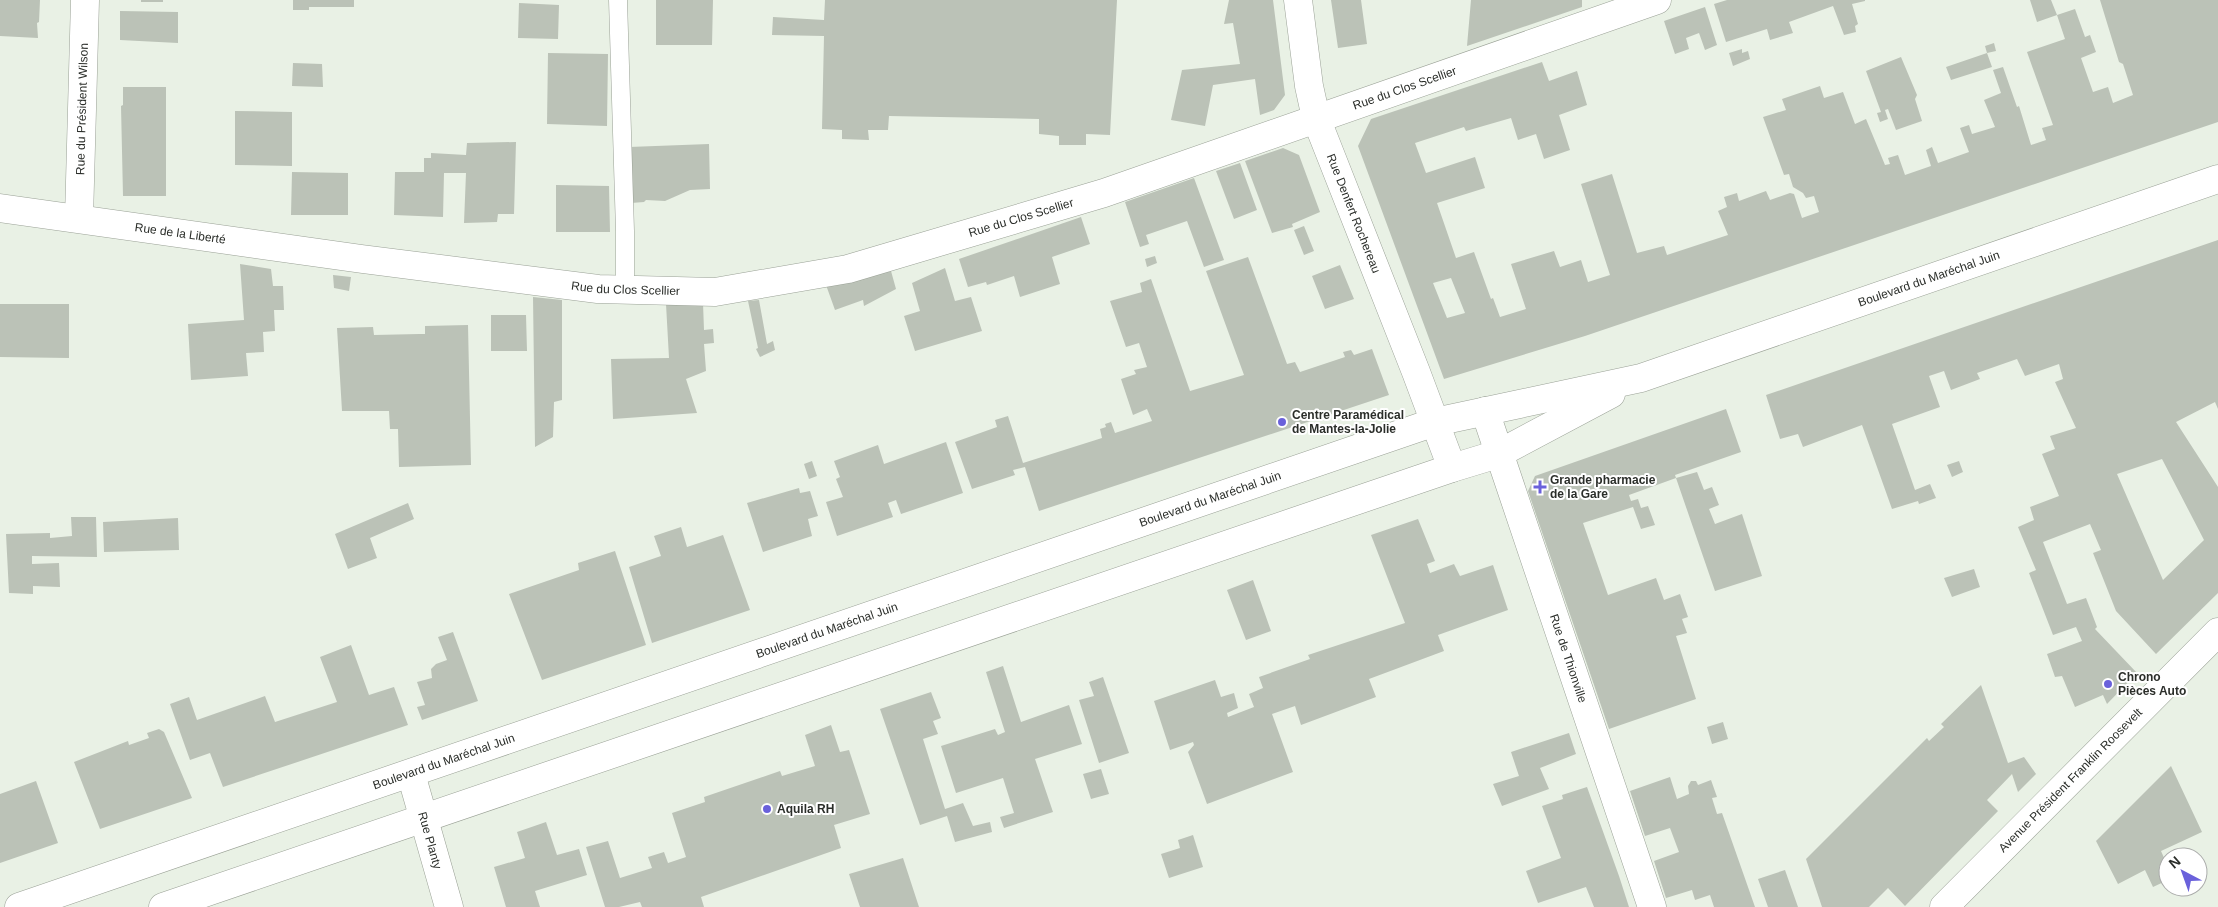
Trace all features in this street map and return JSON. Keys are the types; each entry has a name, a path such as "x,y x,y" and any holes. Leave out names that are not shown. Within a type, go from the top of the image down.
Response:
{"main road":[{"name":"Rue du Président Wilson","path":"79,218 86,0"},
{"name":"Rue Denfert Rochereau","path":"1298,0 1308,86 1316,118 1452,468"},
{"name":"Rue du Clos Scellier","path":"362,259 598,289 714,292 848,269 1104,193 1657,0"},
{"name":"Boulevard du Maréchal Juin","path":"19,907 1435,422 1641,378 2218,179"},
{"name":"Rue de la Liberté","path":"0,208 362,259"},
{"name":"Boulevard du Maréchal Juin","path":"163,907 1452,468 1498,454 1641,378"},
{"name":"Rue de Thionville","path":"1484,411 1652,907"},
{"name":"Avenue Président Franklin Roosevelt","path":"1944,907 2218,632"},
{"name":"Rue Planty","path":"411,774 450,907"}],"lane":[{"path":"618,0 625,231 624,290"}],"building":[{"path":"0,0 40,0 39,22 37,23 38,38 0,36"},
{"path":"141,0 163,0 163,2 141,2"},
{"path":"293,0 354,0 354,7 309,7 309,10 293,10"},
{"path":"656,0 713,0 712,45 656,45"},
{"path":"825,0 1117,0 1110,135 1086,134 1086,145 1059,145 1059,136 1039,134 1039,119 889,116 888,130 868,130 869,140 842,139 842,130 822,129 824,36 772,35 773,17 824,20"},
{"path":"1229,0 1273,0 1285,95 1274,110 1260,115 1255,79 1213,85 1205,126 1171,120 1182,70 1240,64 1233,23 1224,24"},
{"path":"1331,0 1361,0 1367,44 1338,48"},
{"path":"1471,0 1582,0 1582,7 1467,46"},
{"path":"1727,0 1865,1 1852,4 1858,24 1855,26 1856,32 1844,35 1833,6 1789,22 1793,33 1770,40 1767,29 1726,42 1714,4"},
{"path":"2030,0 2051,0 2057,15 2037,22"},
{"path":"2100,0 2218,0 2218,122 1585,336 1444,379 1358,146 1371,119 1542,62 1549,81 1577,71 1587,105 1559,115 1570,150 1544,159 1536,134 1518,140 1511,118 1466,131 1464,127 1415,143 1426,173 1475,157 1485,188 1437,203 1456,258 1474,252 1491,299 1493,298 1500,317 1526,309 1511,264 1554,251 1560,267 1581,260 1588,282 1610,275 1581,184 1612,174 1637,253 1664,246 1667,255 1728,235 1718,211 1727,207 1724,197 1737,193 1739,201 1766,191 1770,200 1790,193 1794,194 1802,218 1819,212 1814,196 1806,198 1803,193 1793,187 1789,174 1784,175 1763,117 1786,110 1782,99 1820,86 1824,98 1843,92 1855,124 1866,119 1885,165 1890,164 1888,158 1898,155 1905,175 1931,166 1926,150 1932,147 1938,163 1969,152 1960,128 1969,125 1972,134 1995,127 1984,100 2001,93 1993,70 2003,67 2017,107 2019,106 2031,145 2046,140 2042,128 2053,125 2027,52 2065,39 2057,15 2075,9 2085,37 2090,35 2096,52 2081,58 2093,92 2108,87 2113,103 2133,95 2123,64 2119,62","holes":["1451,278 1465,313 1447,318 1433,283"]},
{"path":"519,3 559,5 558,39 518,38"},
{"path":"1705,7 1717,45 1705,50 1699,33 1686,38 1689,49 1675,54 1664,21"},
{"path":"120,11 178,12 178,43 120,40"},
{"path":"1994,43 1996,51 1987,53 1985,46"},
{"path":"1742,49 1742,53 1748,51 1750,59 1733,66 1729,53"},
{"path":"548,53 608,54 607,126 547,124"},
{"path":"1987,53 1992,67 1951,80 1946,67"},
{"path":"1901,57 1917,95 1915,99 1922,121 1896,130 1888,109 1885,110 1888,119 1880,122 1877,113 1881,112 1866,71"},
{"path":"293,63 322,64 323,87 292,86"},
{"path":"123,87 166,87 166,196 123,196 121,106 123,105"},
{"path":"235,111 292,112 292,166 235,165"},
{"path":"516,142 514,214 498,214 497,222 464,223 466,173 444,173 443,217 394,215 395,172 424,172 424,158 431,158 431,153 466,155 467,143"},
{"path":"709,144 710,189 690,190 665,201 646,200 644,202 631,203 629,147"},
{"path":"1283,148 1299,155 1320,212 1292,224 1293,227 1272,233 1245,161"},
{"path":"1240,163 1257,210 1234,219 1216,171"},
{"path":"292,172 348,173 348,215 291,215"},
{"path":"1194,178 1224,260 1204,267 1187,221 1146,235 1149,244 1140,247 1125,202"},
{"path":"556,185 609,186 610,232 556,232"},
{"path":"1081,217 1090,244 1052,257 1060,284 1020,297 1014,276 987,285 986,282 968,287 959,259"},
{"path":"1304,226 1314,251 1304,255 1294,230"},
{"path":"2218,240 2218,409 2215,402 2176,422 2218,487 2218,593 2156,654 2116,611 2093,553 2101,550 2090,524 2043,542 2067,604 2086,598 2097,627 2095,629 2137,673 2107,704 2103,695 2075,707 2062,676 2055,677 2047,654 2082,641 2076,627 2053,635 2029,573 2036,570 2018,527 2034,520 2030,507 2059,496 2042,454 2055,449 2050,436 2076,428 2055,382 2063,379 2059,364 2025,376 2017,359 1977,373 1980,379 1951,390 1944,371 1929,376 1940,407 1892,424 1915,490 1930,484 1936,498 1919,504 1918,501 1892,509 1862,425 1803,447 1798,434 1780,439 1766,395","holes":["2162,459 2204,540 2163,580 2117,474"]},
{"path":"1155,256 1157,263 1147,267 1145,259"},
{"path":"1248,257 1287,364 1295,362 1300,372 1345,357 1343,352 1351,350 1354,355 1372,349 1389,395 1039,511 1025,467 1013,470 1015,475 972,489 955,442 997,427 995,420 1008,416 1023,463 1102,438 1100,429 1106,427 1105,424 1111,422 1115,433 1152,421 1147,409 1133,415 1121,379 1136,374 1134,370 1147,367 1139,343 1126,347 1110,301 1142,292 1140,283 1151,279 1190,391 1244,375 1206,271"},
{"path":"240,264 271,269 273,286 283,286 284,310 274,310 275,331 263,332 264,352 246,353 248,376 191,380 188,324 244,320"},
{"path":"1340,265 1354,299 1325,309 1312,276"},
{"path":"945,268 955,301 971,297 982,331 915,351 904,316 920,311 912,283"},
{"path":"891,271 896,289 864,306 863,300 835,310 826,285"},
{"path":"333,275 351,277 349,291 334,288"},
{"path":"533,297 562,300 562,400 554,402 553,437 535,447"},
{"path":"759,300 767,344 773,341 775,350 760,357 756,349 758,348 748,301"},
{"path":"703,303 704,330 713,329 714,343 704,344 706,371 686,379 697,413 613,419 611,359 669,358 666,304"},
{"path":"0,304 69,304 69,358 0,357"},
{"path":"491,315 526,315 527,351 491,351"},
{"path":"468,325 471,465 399,467 398,429 390,429 389,411 342,411 337,328 373,327 374,335 425,334 425,326"},
{"path":"1726,409 1741,452 1675,475 1676,478 1629,495 1631,501 1638,499 1641,508 1648,506 1655,525 1641,529 1633,507 1583,523 1608,595 1656,578 1664,600 1680,594 1688,617 1682,619 1687,633 1676,636 1696,699 1609,729 1528,491 1535,476"},
{"path":"946,442 963,493 901,514 896,500 888,503 893,517 837,536 826,502 843,497 836,479 840,477 834,461 878,445 884,464"},
{"path":"812,461 817,476 809,479 804,464"},
{"path":"1959,461 1963,472 1952,477 1947,465"},
{"path":"1697,472 1704,490 1712,487 1719,505 1709,509 1715,524 1742,514 1762,576 1715,591 1676,478"},
{"path":"799,488 800,493 810,491 818,516 808,519 812,536 763,552 747,503"},
{"path":"408,503 414,519 370,538 377,558 348,569 335,534"},
{"path":"71,517 96,517 97,557 32,556 32,564 59,563 60,587 33,586 33,594 9,593 6,534 50,533 50,538 72,536"},
{"path":"178,518 179,550 104,552 103,522"},
{"path":"1418,519 1435,561 1427,564 1430,573 1454,564 1460,576 1493,565 1508,610 1438,635 1444,651 1369,679 1376,697 1301,725 1295,706 1272,714 1293,772 1207,804 1188,752 1194,745 1193,742 1170,750 1154,701 1215,680 1221,697 1234,693 1238,708 1227,713 1228,717 1254,707 1249,694 1263,688 1259,677 1310,659 1308,655 1405,623 1371,535"},
{"path":"681,527 687,547 723,535 750,610 652,643 629,567 661,556 654,536"},
{"path":"615,551 646,645 542,680 509,594 579,570 578,563"},
{"path":"1974,569 1980,587 1952,597 1944,578"},
{"path":"1253,580 1271,631 1246,640 1227,590"},
{"path":"453,632 478,701 422,720 417,707 425,705 417,682 432,678 431,669 436,664 447,660 438,637"},
{"path":"351,645 369,695 394,687 408,725 223,787 210,753 190,760 170,704 189,697 197,720 265,696 275,722 337,702 320,657"},
{"path":"1003,666 1021,722 1069,705 1082,744 1035,759 1053,812 1004,828 1000,817 1014,813 1003,778 956,793 941,746 995,729 998,735 1005,732 986,672"},
{"path":"1103,677 1129,753 1099,763 1079,700 1094,696 1089,682"},
{"path":"1981,685 2008,763 2024,757 2036,774 2018,792 2012,774 1987,800 1998,811 1905,906 1888,888 1869,907 1822,907 1806,859 1927,738 1929,741 1944,727 1941,724"},
{"path":"931,692 941,718 933,721 938,734 923,739 945,809 963,803 973,826 990,822 992,832 955,842 947,816 920,825 880,709"},
{"path":"1723,722 1728,739 1712,744 1707,727"},
{"path":"831,725 840,752 849,750 870,814 834,825 841,848 701,897 704,907 642,907 640,902 619,907 605,907 586,847 608,841 620,878 652,868 648,857 664,852 668,863 686,857 672,813 705,802 704,797 780,771 782,776 815,766 805,735"},
{"path":"159,729 164,732 192,798 100,829 74,762 128,741 129,745 149,738 147,733"},
{"path":"1569,733 1576,754 1540,768 1549,789 1502,806 1493,784 1519,776 1511,752"},
{"path":"2171,766 2202,832 2170,847 2158,847 2158,885 2153,887 2145,870 2118,884 2096,841"},
{"path":"1101,769 1109,794 1091,799 1083,774"},
{"path":"1670,777 1677,799 1689,794 1688,786 1691,781 1696,781 1698,785 1711,780 1717,797 1712,798 1717,814 1722,813 1755,907 1714,907 1710,895 1695,900 1692,890 1666,898 1654,861 1679,852 1670,828 1645,836 1630,791"},
{"path":"36,781 58,843 0,863 0,794"},
{"path":"1587,787 1629,907 1594,907 1586,887 1538,903 1526,871 1561,858 1542,806 1563,799 1562,795"},
{"path":"546,822 557,855 579,849 587,875 535,891 540,907 506,907 494,867 525,858 517,832"},
{"path":"1193,835 1203,867 1169,878 1161,854 1180,848 1178,840"},
{"path":"903,858 919,907 860,907 849,874"},
{"path":"1785,870 1798,907 1768,907 1758,879"}],"place":[{"name":"Centre Paramédical de Mantes-la-Jolie","path":"1282,422"},
{"name":"Grande pharmacie de la Gare","path":"1540,487"},
{"name":"Chrono Pièces Auto","path":"2108,684"},
{"name":"Aquila RH","path":"767,809"}]}
